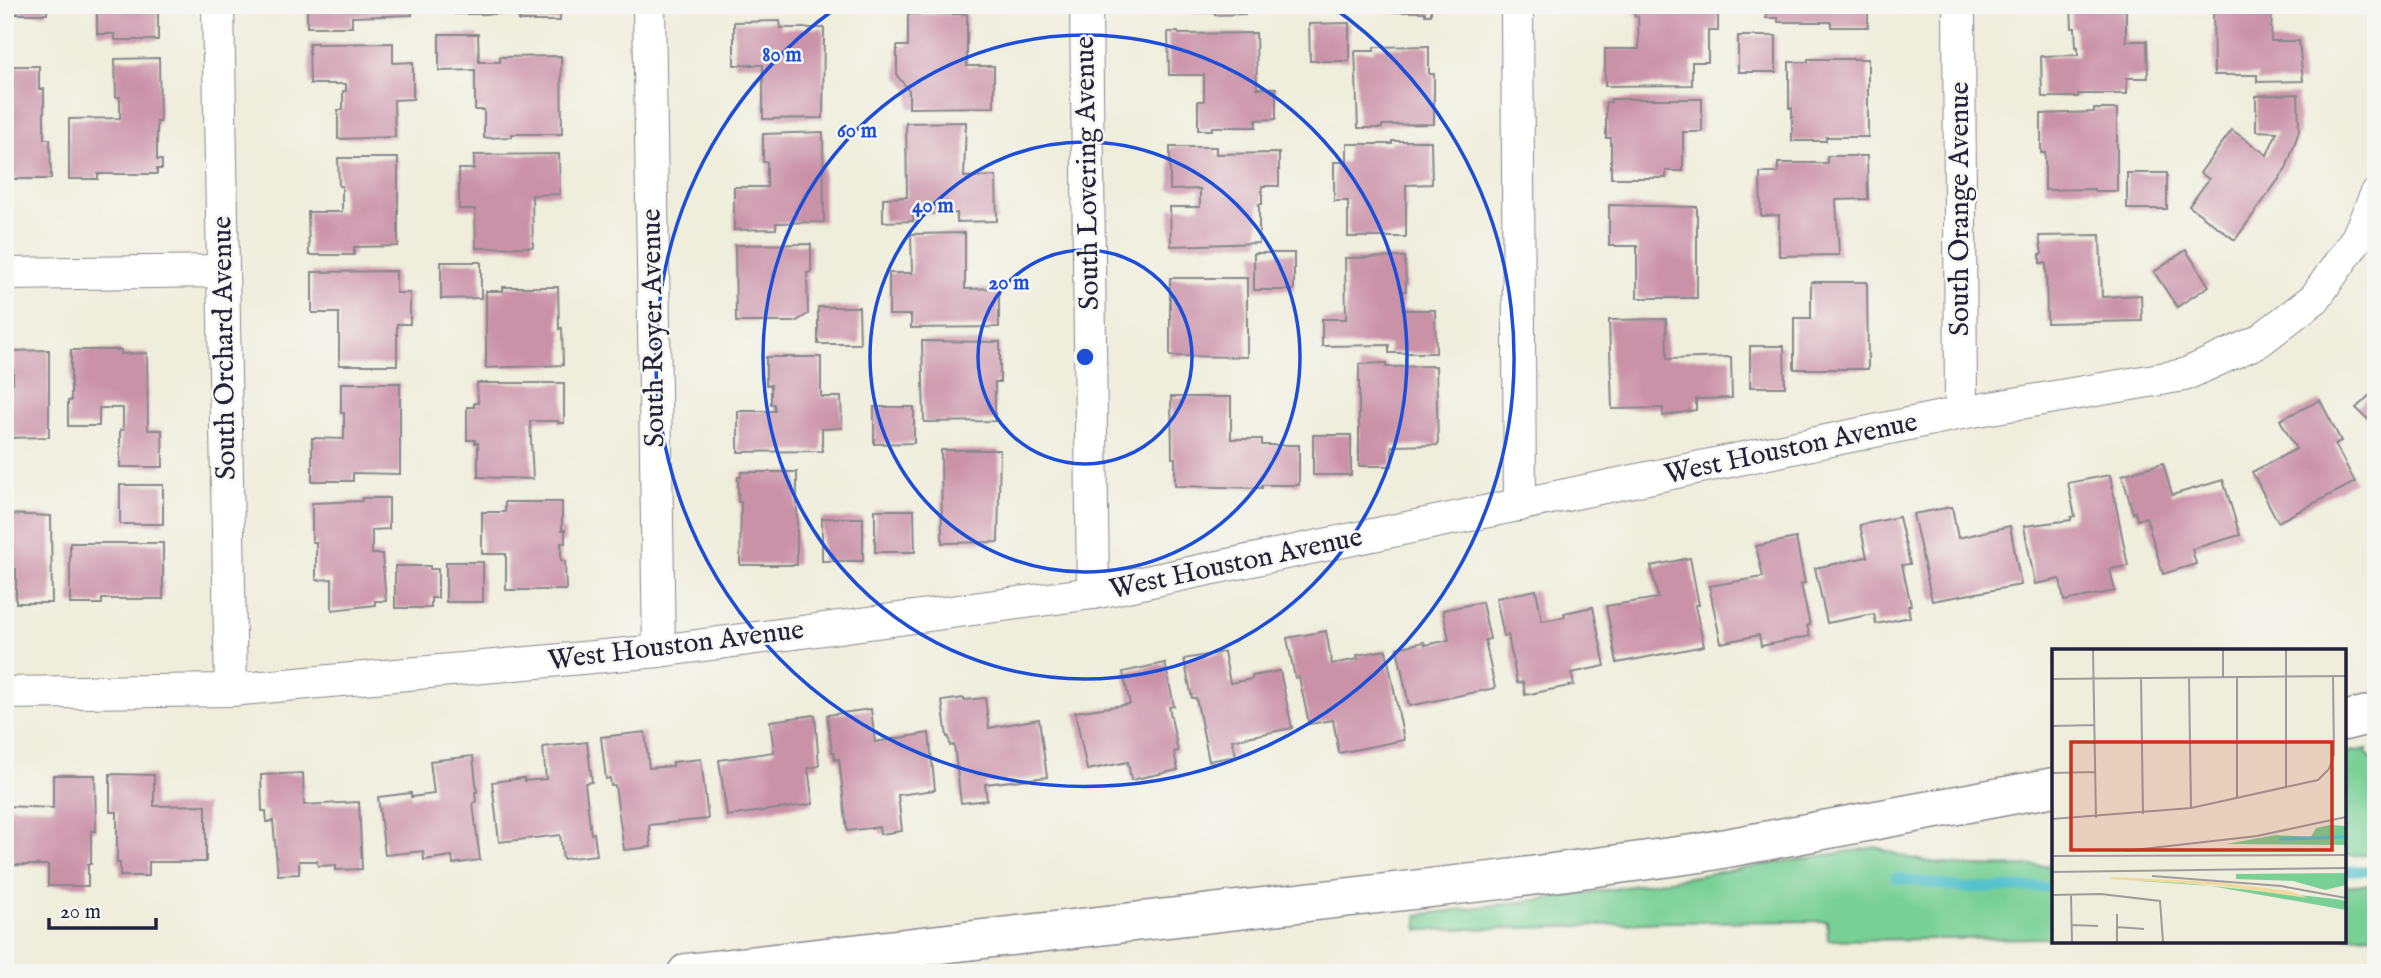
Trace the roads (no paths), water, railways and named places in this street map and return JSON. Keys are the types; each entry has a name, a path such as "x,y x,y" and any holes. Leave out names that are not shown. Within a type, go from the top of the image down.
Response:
{"highway":[{"path":"2346,720 2376,713"},
{"path":"687,973 1527,877 1700,853 2052,787"}],"street":[{"name":"South Orchard Avenue","path":"218,5 231,690"},
{"name":"South Royer Avenue","path":"649,5 659,651"},
{"name":"South Lovering Avenue","path":"1086,5 1093,593"},
{"path":"1517,5 1520,505"},
{"name":"South Orange Avenue","path":"1959,5 1961,413"},
{"name":"West Houston Avenue","path":"5,693 231,690 659,651 1093,593 1961,413 2184,375 2259,341 2315,298 2357,238 2376,195"},
{"path":"5,274 223,271"}],"waterway":[{"path":"2346,871 2376,870"},
{"path":"1896,878 1962,888 2052,887"}]}
